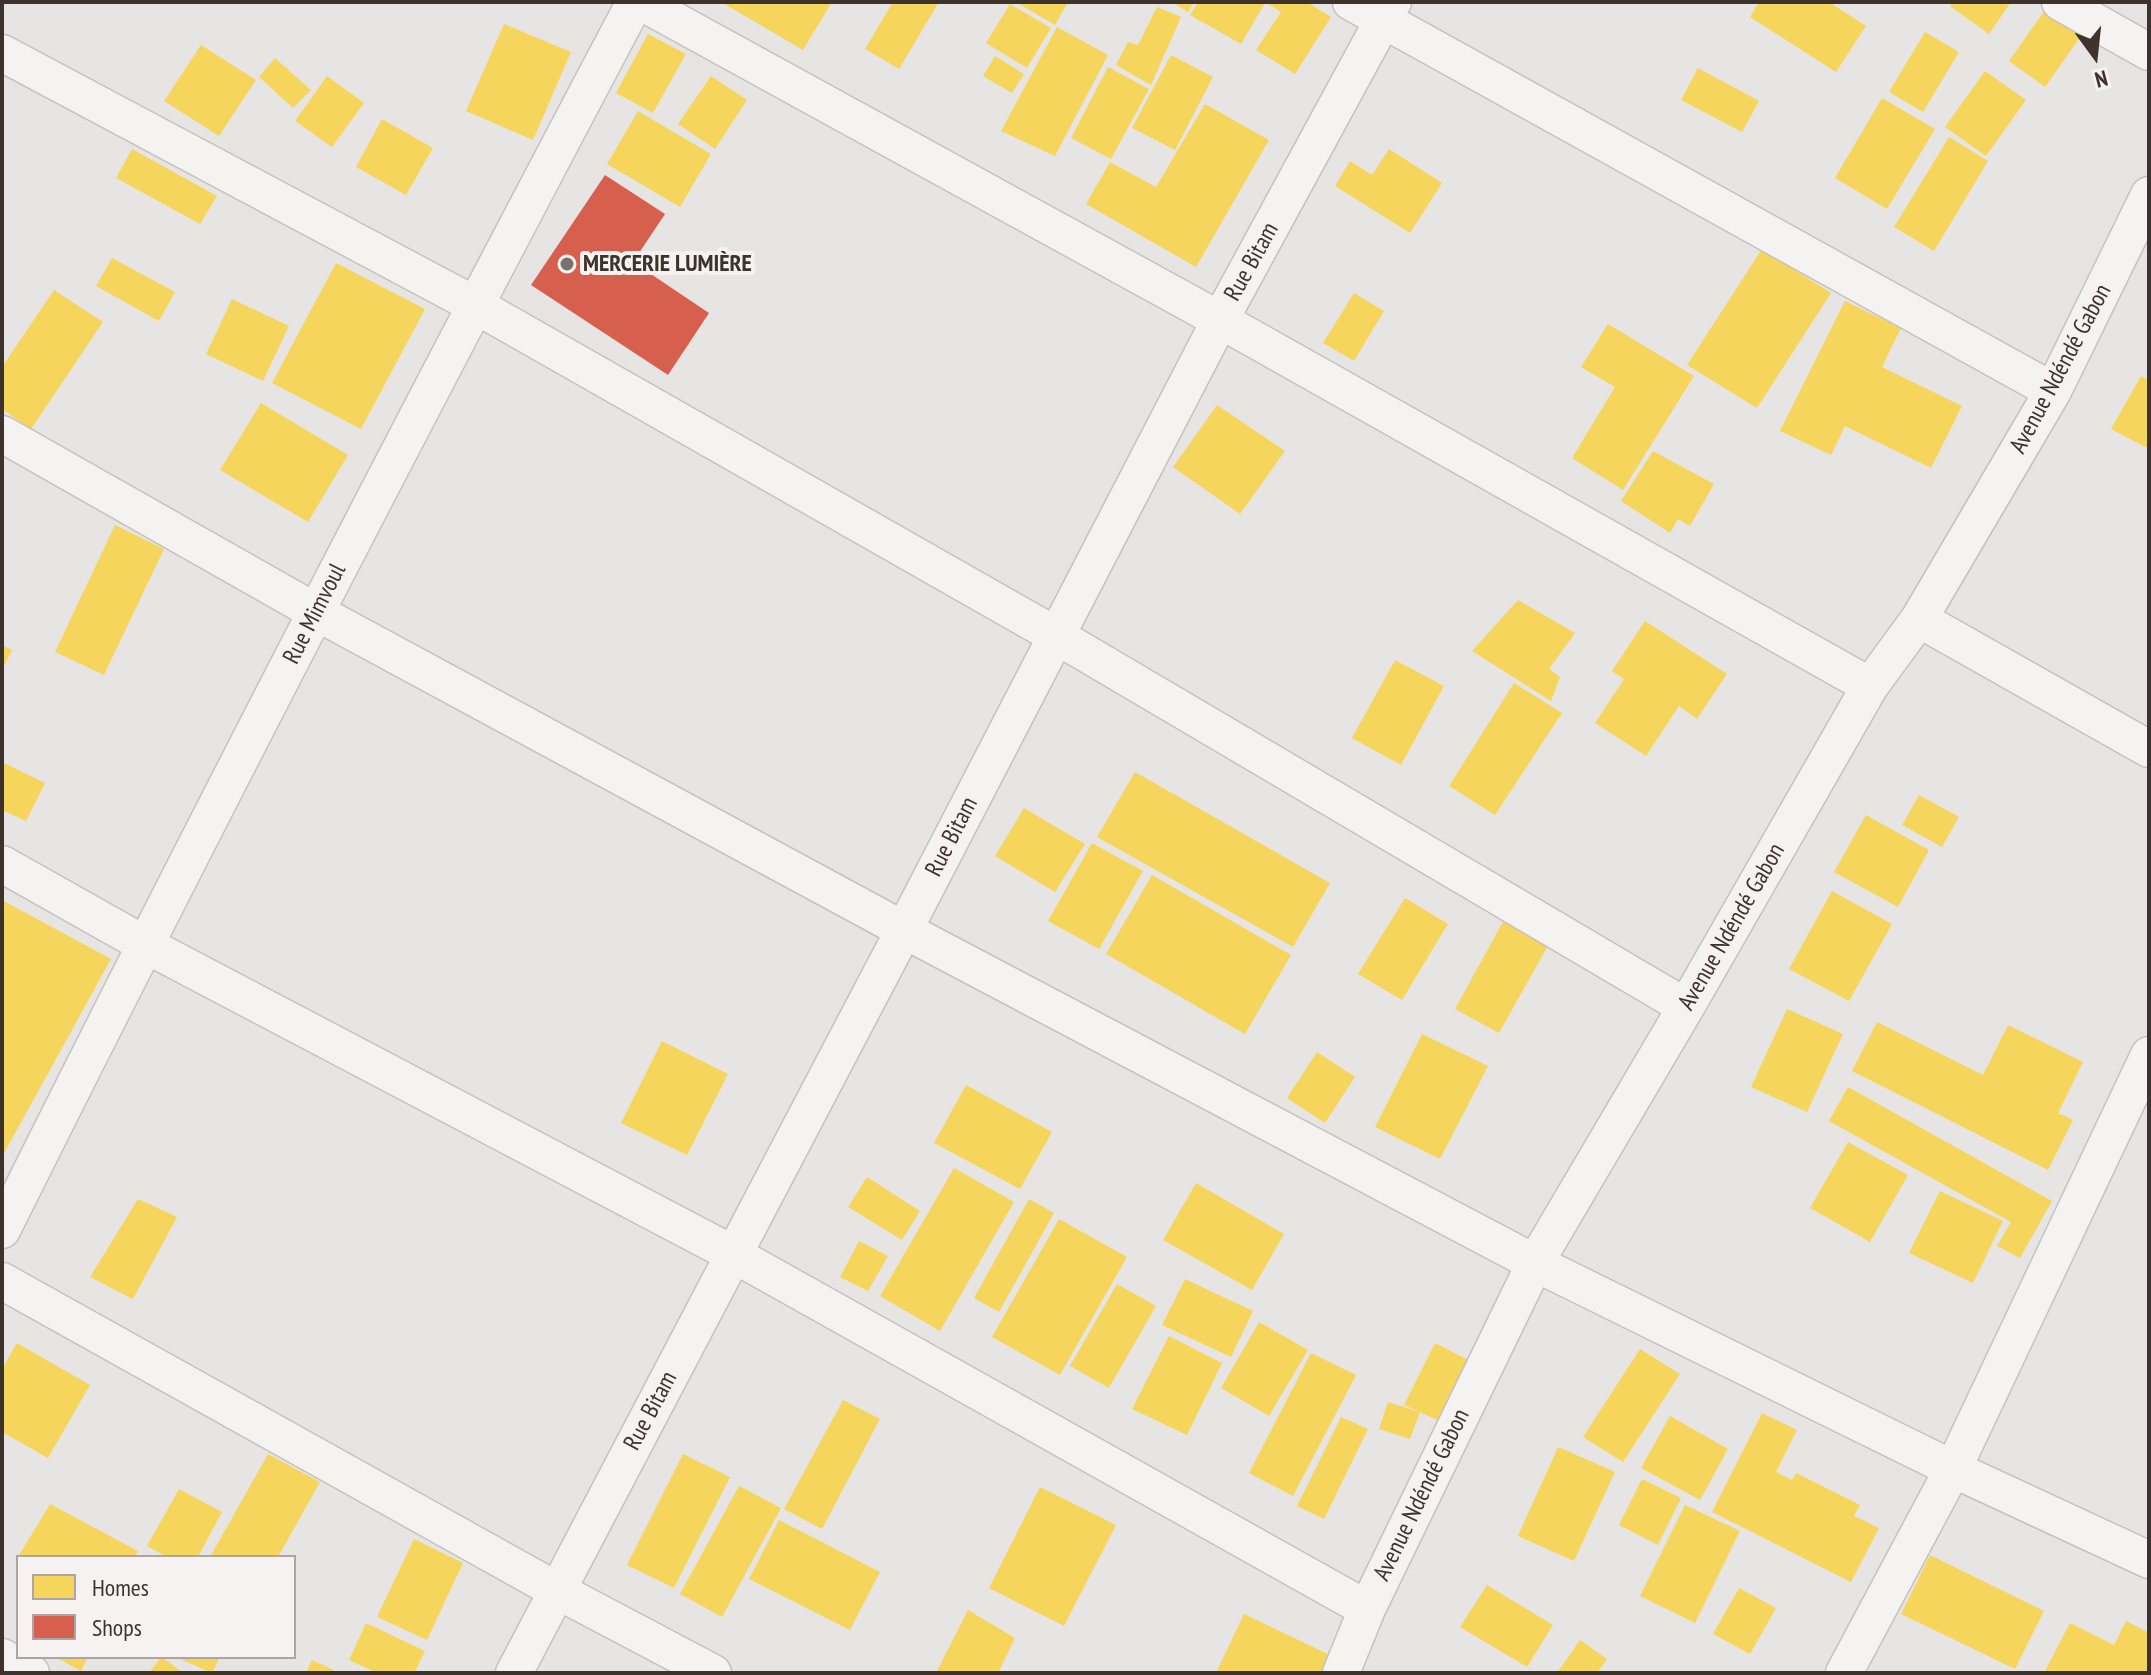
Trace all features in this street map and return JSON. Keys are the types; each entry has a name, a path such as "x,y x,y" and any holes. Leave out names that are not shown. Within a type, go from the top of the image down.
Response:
{"street":[{"name":"Rue Mimvoul","path":"2,1230 144,944 635,2"},
{"path":"641,2 1220,320 1870,686"},
{"path":"1351,2 1389,11 2053,391"},
{"path":"2060,2 2149,52"},
{"name":"Rue Bitam","path":"514,1673 1220,320 1389,11"},
{"path":"2,53 475,305 1055,635 1686,1007"},
{"name":"Avenue Ndéndé Gabon","path":"1341,1673 1367,1609 1535,1263 1870,686 1919,619 2053,391 2149,195"},
{"path":"2,434 316,612 904,930 1535,1263 1953,1469 2149,1560"},
{"path":"1919,619 2149,749"},
{"path":"2,864 144,944 733,1254 1367,1609"},
{"path":"1844,1673 1953,1469 2149,1055"},
{"path":"2,1281 556,1590 713,1673"},
{"path":"2,1657 31,1673"}],"building: Homes":[{"path":"721,2 832,2 803,50"},
{"path":"893,2 939,2 899,69 865,49"},
{"path":"1016,2 1068,2 1055,25"},
{"path":"1172,2 1194,2 1188,12"},
{"path":"1198,2 1265,3 1241,44 1190,15"},
{"path":"1265,2 1307,2 1331,17 1295,74 1256,50 1281,12"},
{"path":"1759,2 1829,2 1866,26 1836,72 1750,17"},
{"path":"1953,2 2011,2 1989,34 1950,6"},
{"path":"1010,4 1051,28 1027,68 986,43"},
{"path":"1157,7 1181,17 1151,85 1116,65 1128,42 1138,45"},
{"path":"2045,10 2081,36 2045,87 2009,61"},
{"path":"504,24 571,52 533,140 466,111"},
{"path":"1057,27 1108,55 1055,156 1001,131"},
{"path":"1925,32 1959,52 1923,112 1889,92"},
{"path":"648,34 686,54 653,113 616,93"},
{"path":"201,45 256,80 219,136 164,101"},
{"path":"1171,55 1213,77 1175,150 1132,128"},
{"path":"995,56 1024,74 1012,93 983,76"},
{"path":"275,58 311,90 293,108 259,77"},
{"path":"1108,67 1149,89 1111,159 1071,138"},
{"path":"1698,68 1759,101 1742,132 1681,100"},
{"path":"1985,71 2026,100 1986,156 1945,127"},
{"path":"327,76 364,103 332,147 295,121"},
{"path":"711,76 747,100 715,149 678,124"},
{"path":"1882,98 1935,129 1887,209 1835,178"},
{"path":"1205,104 1269,140 1196,267 1086,204 1110,162 1156,187"},
{"path":"638,111 711,154 680,207 607,164"},
{"path":"382,119 433,148 406,195 356,167"},
{"path":"1949,137 1988,161 1934,251 1894,227"},
{"path":"132,149 217,196 200,224 116,178"},
{"path":"1389,149 1442,183 1410,233 1335,186 1350,161 1372,175"},
{"path":"1762,249 1831,293 1757,408 1687,365"},
{"path":"112,258 175,292 159,321 96,286"},
{"path":"336,263 425,309 361,429 272,383"},
{"path":"54,290 103,322 31,429 2,409 2,367"},
{"path":"1354,293 1384,311 1354,361 1323,343"},
{"path":"232,299 289,326 263,381 206,354"},
{"path":"1845,301 1901,328 1882,367 1962,406 1931,468 1845,426 1831,455 1780,431"},
{"path":"1608,324 1694,376 1623,490 1572,458 1615,387 1581,367"},
{"path":"2141,376 2149,381 2149,449 2111,429"},
{"path":"261,403 348,455 308,522 220,470"},
{"path":"1217,405 1285,451 1240,514 1173,467"},
{"path":"1653,451 1714,484 1690,526 1678,519 1670,533 1621,501"},
{"path":"115,525 164,549 104,675 55,652"},
{"path":"1518,600 1575,633 1549,669 1560,677 1551,701 1472,651"},
{"path":"1645,621 1727,674 1697,719 1679,706 1646,756 1595,723 1624,679 1612,671"},
{"path":"2,645 12,650 2,670"},
{"path":"1395,660 1444,686 1401,765 1352,738"},
{"path":"1514,683 1562,713 1495,815 1449,786"},
{"path":"2,762 45,783 26,821 2,810"},
{"path":"1135,772 1330,883 1293,947 1097,837"},
{"path":"1919,795 1959,817 1942,847 1902,825"},
{"path":"1024,808 1085,844 1055,892 995,856"},
{"path":"1866,815 1929,850 1898,907 1834,872"},
{"path":"1092,843 1143,871 1099,949 1048,921"},
{"path":"1152,875 1291,955 1245,1034 1106,954"},
{"path":"1832,891 1892,924 1849,1001 1789,969"},
{"path":"1405,898 1448,924 1402,1000 1358,974"},
{"path":"2,900 111,959 2,1157"},
{"path":"1504,920 1549,944 1499,1033 1455,1009"},
{"path":"1787,1009 1843,1034 1807,1112 1751,1087"},
{"path":"1877,1022 1983,1075 2008,1025 2083,1062 2058,1113 2073,1120 2048,1170 1852,1071"},
{"path":"1422,1034 1488,1066 1440,1159 1375,1127"},
{"path":"662,1041 728,1074 687,1155 621,1123"},
{"path":"1317,1052 1355,1077 1325,1123 1287,1098"},
{"path":"966,1085 1052,1132 1020,1189 934,1143"},
{"path":"1848,1087 2052,1201 2020,1258 1997,1246 2011,1222 1829,1121"},
{"path":"1848,1142 1908,1175 1870,1242 1810,1208"},
{"path":"954,1168 1014,1202 940,1331 880,1296"},
{"path":"867,1177 920,1211 902,1240 848,1207"},
{"path":"1196,1183 1284,1234 1252,1290 1163,1240"},
{"path":"1940,1191 2003,1221 1973,1283 1909,1253"},
{"path":"138,1199 177,1217 133,1299 90,1277"},
{"path":"1029,1199 1054,1213 999,1312 974,1298"},
{"path":"1059,1219 1127,1257 1060,1375 992,1337"},
{"path":"859,1241 888,1256 868,1291 840,1277"},
{"path":"1185,1279 1253,1311 1231,1357 1162,1325"},
{"path":"1117,1284 1156,1306 1109,1388 1070,1366"},
{"path":"1259,1322 1308,1350 1269,1416 1221,1388"},
{"path":"1169,1336 1222,1363 1187,1435 1132,1409"},
{"path":"17,1343 90,1385 48,1458 2,1432 2,1369"},
{"path":"1435,1343 1480,1366 1449,1426 1404,1405"},
{"path":"1640,1349 1680,1374 1623,1462 1583,1437"},
{"path":"1311,1353 1356,1375 1293,1496 1249,1473"},
{"path":"843,1400 880,1419 822,1529 784,1509"},
{"path":"1388,1402 1420,1412 1410,1439 1379,1429"},
{"path":"1762,1413 1797,1430 1776,1472 1792,1480 1796,1473 1860,1505 1854,1516 1879,1528 1851,1582 1712,1512"},
{"path":"1670,1416 1728,1449 1700,1500 1641,1468"},
{"path":"1341,1417 1368,1429 1324,1519 1297,1506"},
{"path":"1558,1447 1615,1472 1574,1561 1518,1536"},
{"path":"268,1454 320,1482 279,1555 211,1555"},
{"path":"683,1454 730,1477 674,1588 627,1565"},
{"path":"1642,1479 1681,1498 1658,1545 1619,1525"},
{"path":"739,1486 781,1508 722,1617 680,1594"},
{"path":"1040,1487 1116,1525 1064,1626 989,1588"},
{"path":"179,1489 222,1512 199,1555 163,1555 147,1546"},
{"path":"50,1504 138,1551 136,1555 19,1555"},
{"path":"1685,1505 1740,1531 1695,1623 1640,1596"},
{"path":"779,1520 880,1572 850,1630 749,1579"},
{"path":"414,1539 463,1563 427,1640 377,1617"},
{"path":"1930,1555 2044,1611 2015,1669 1901,1614"},
{"path":"1487,1585 1553,1625 1527,1667 1460,1627"},
{"path":"1739,1588 1776,1608 1750,1654 1713,1634"},
{"path":"968,1610 1015,1638 998,1673 936,1673"},
{"path":"1244,1614 1334,1657 1326,1673 1216,1673"},
{"path":"2126,1621 2149,1633 2149,1673 2044,1673 2070,1623 2114,1645"},
{"path":"366,1623 425,1651 414,1673 377,1673 349,1660"},
{"path":"1580,1640 1607,1659 1597,1673 1557,1673"},
{"path":"59,1659 87,1659 81,1671"},
{"path":"160,1659 165,1659 183,1673 149,1673"},
{"path":"180,1659 219,1659 212,1673"},
{"path":"312,1660 334,1670 332,1673 306,1673"}],"building: Shops":[{"path":"605,175 665,214 633,262 709,313 668,375 531,285"}],"place":[{"name":"MERCERIE LUMIÈRE","path":"567,264"}]}
